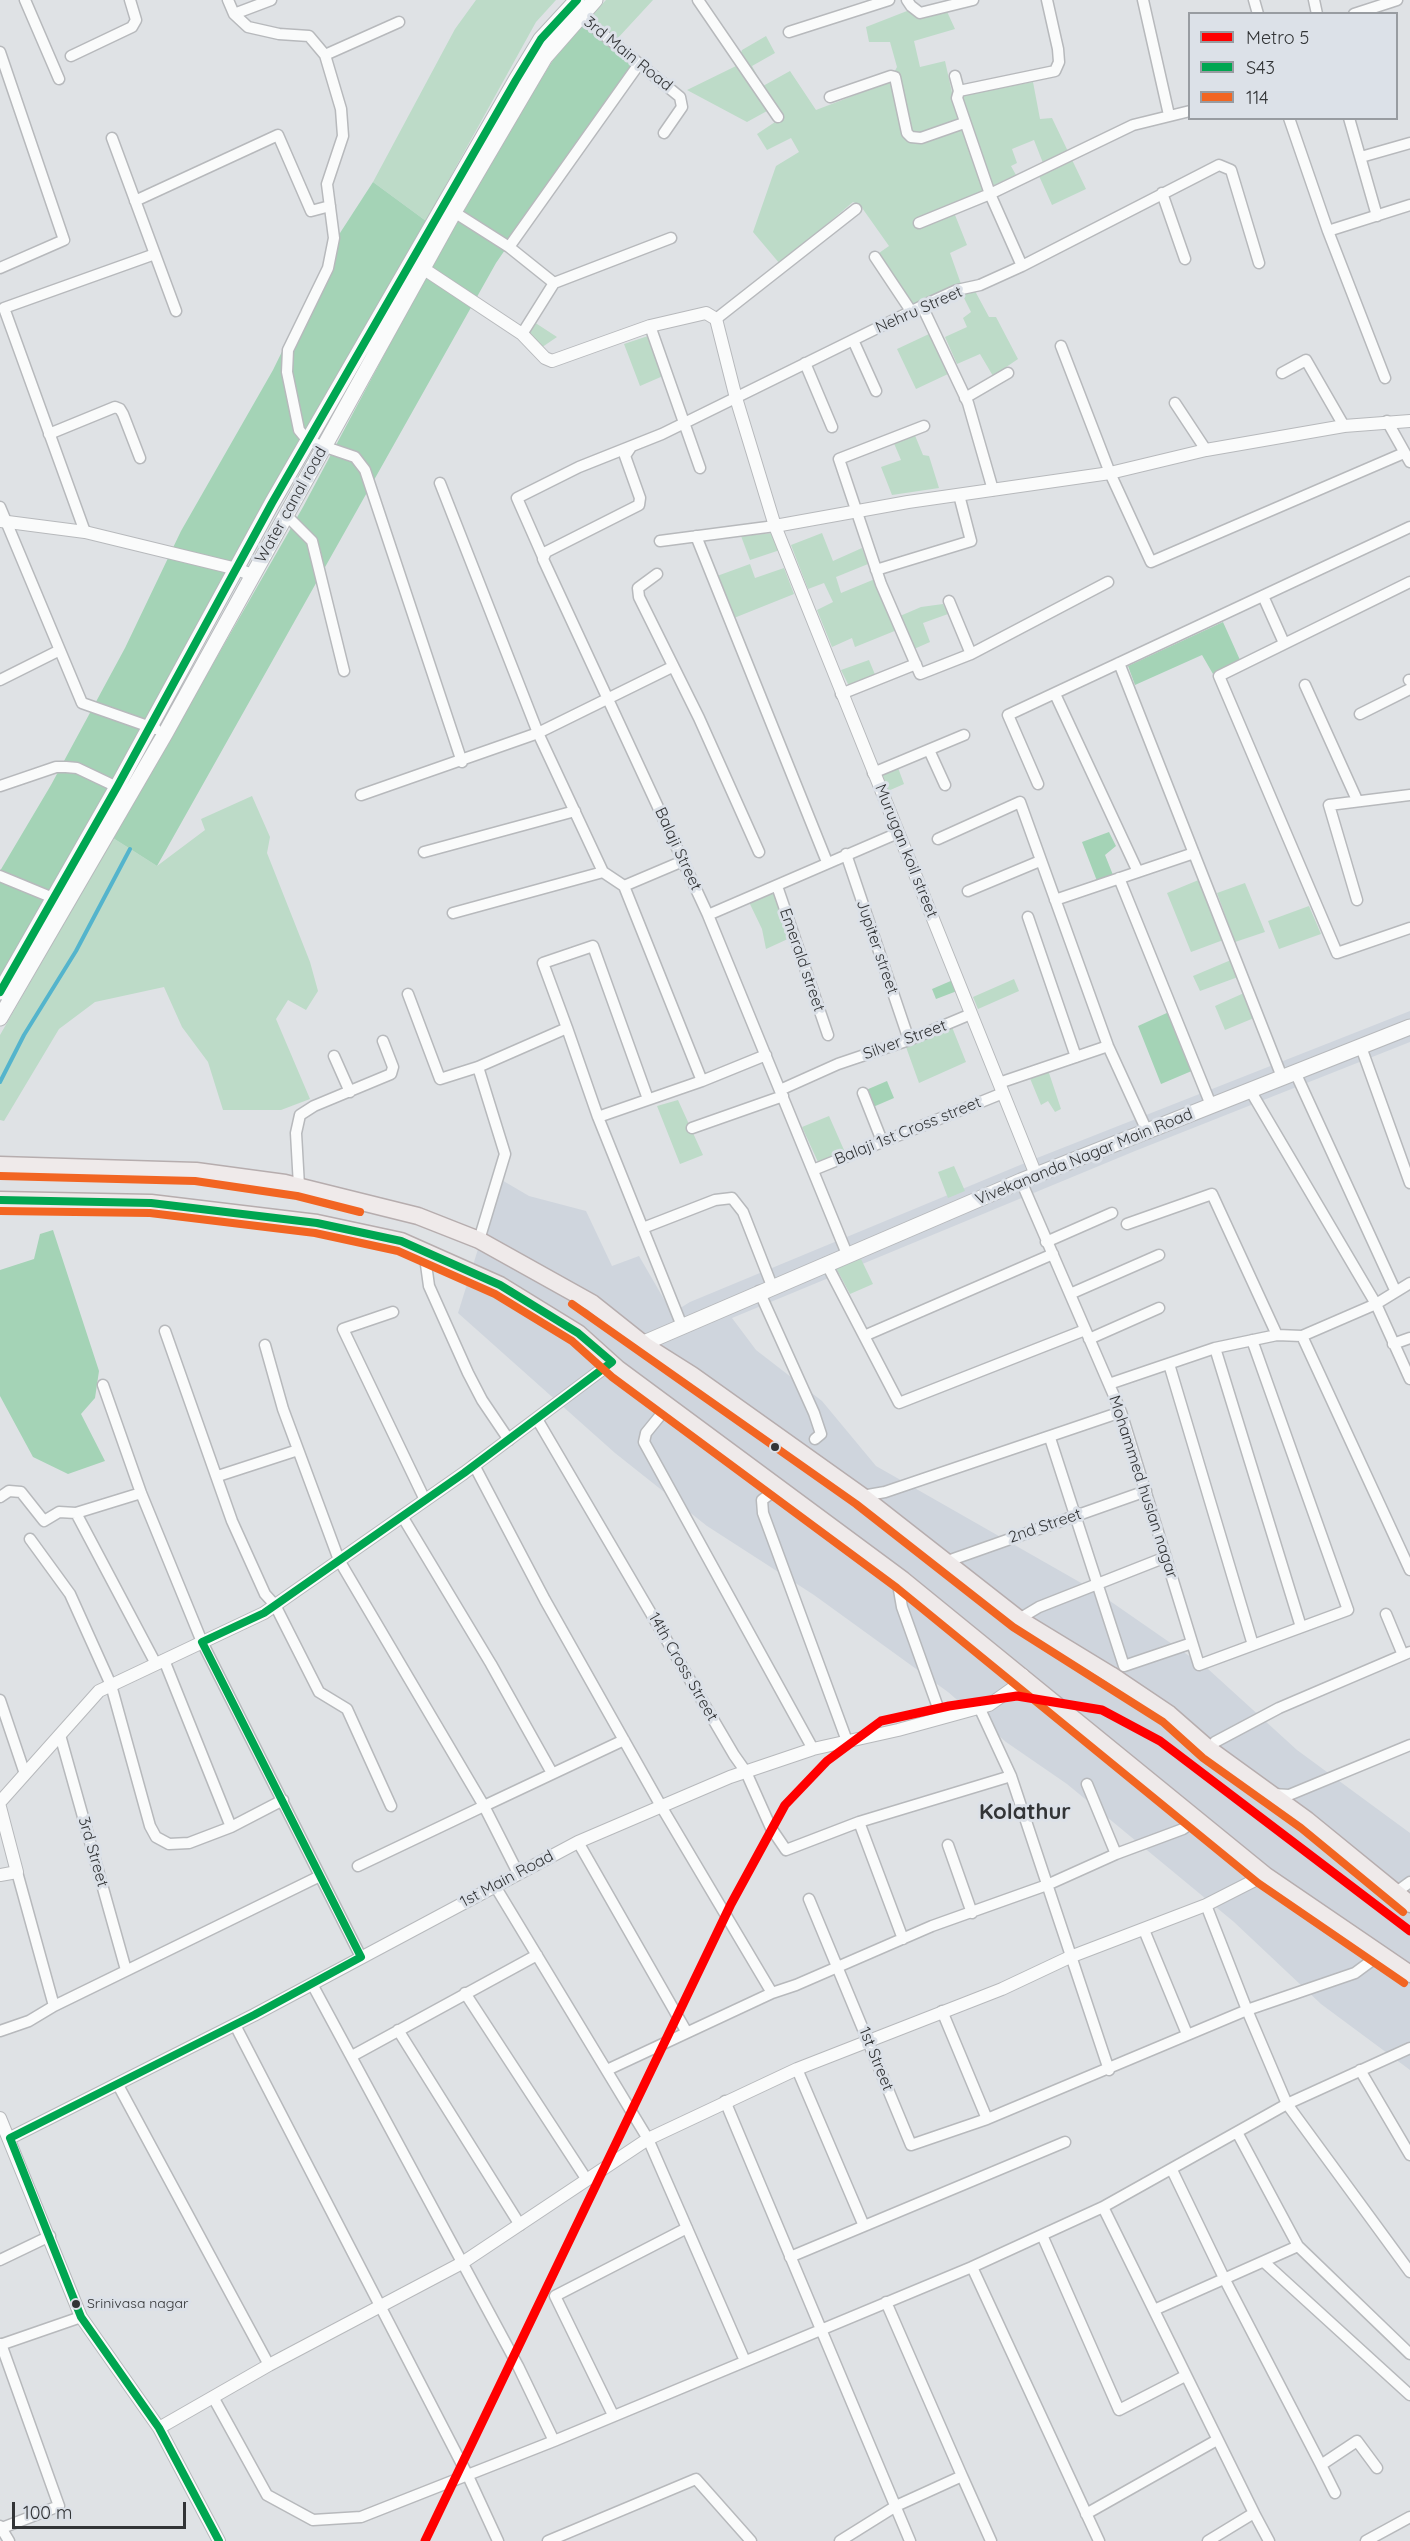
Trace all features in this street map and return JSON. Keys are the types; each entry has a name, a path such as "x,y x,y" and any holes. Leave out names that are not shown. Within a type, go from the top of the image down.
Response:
{"main road":[{"name":"Water canal road","path":"0,1018 117,788 237,569 516,80 541,39 576,7 595,0"},
{"name":"Water canal road","path":"0,992 61,901 165,734 454,212 576,7"},
{"name":"Vivekananda Nagar Main Road","path":"766,1289 1021,1181 1410,1027"},
{"path":"0,1165 196,1171 299,1186 418,1216 479,1240 592,1303 862,1496 1019,1619 1117,1670 1209,1749 1307,1820 1410,1904"},
{"path":"0,1200 152,1203 316,1223 401,1242 424,1250 500,1285 578,1333 668,1406 777,1489 903,1580 1023,1675 1265,1875 1410,1974"},
{"path":"641,1340 766,1289"},
{"path":"681,1324 745,1300 766,1289"}],"street":[{"path":"25,0 59,79"},
{"path":"71,56 132,27 136,20 130,0"},
{"path":"228,0 234,14 248,27 279,34 309,36 325,55 341,109 343,136 327,184 334,238 328,268 288,350 288,372 297,407 299,430 308,441 355,457 365,470 462,762"},
{"path":"234,14 271,0"},
{"path":"698,0 778,117"},
{"path":"789,32 890,0"},
{"path":"907,0 920,13 973,0"},
{"path":"959,91 1055,70 1059,55 1048,0"},
{"path":"1143,0 1169,115"},
{"path":"1360,12 1397,0"},
{"name":"3rd Main Road","path":"576,7 683,102 664,133"},
{"path":"325,55 399,22"},
{"path":"0,52 64,240 0,268"},
{"path":"509,247 639,64"},
{"path":"830,97 891,76 895,77 907,133 911,136 921,138 964,123"},
{"path":"955,76 959,91 957,98 964,123 990,194 1022,266"},
{"path":"919,223 990,194 1133,125 1188,111"},
{"path":"1290,120 1328,231 1385,378"},
{"path":"1350,120 1377,216"},
{"path":"135,201 278,135 311,211 330,206"},
{"path":"112,138 176,311"},
{"path":"1361,157 1410,143"},
{"name":"Nehru Street","path":"543,557 517,498 579,467 632,446 736,398 957,290 980,285 1022,266 1219,165 1231,170 1259,263"},
{"path":"1162,193 1185,258"},
{"path":"1328,231 1410,205"},
{"path":"424,269 522,334 552,361 650,326 706,313 716,319 856,209"},
{"path":"454,212 509,247 554,283"},
{"path":"522,334 554,283 671,238"},
{"path":"85,532 4,308 155,254"},
{"path":"875,257 916,309 965,398 993,490"},
{"name":"Murugan koil street","path":"716,319 736,398 775,526 1036,1175"},
{"path":"650,326 700,468"},
{"path":"853,340 876,391"},
{"path":"1060,346 1110,472 1151,562 1407,458 1387,421"},
{"path":"1282,374 1306,360 1344,426"},
{"path":"805,363 832,427"},
{"path":"965,398 1008,373"},
{"path":"1175,403 1206,450"},
{"path":"49,434 115,407 123,414 140,458"},
{"path":"660,541 775,526 855,511 1110,472 1206,450 1344,426 1410,421"},
{"path":"924,426 838,459 876,570 920,674 971,654 1108,582"},
{"path":"543,557 546,552 636,508 640,498 626,456 632,446"},
{"path":"440,483 538,733 603,872 624,886 702,1081"},
{"path":"876,570 971,541 959,495"},
{"path":"0,507 3,522 82,703 151,726 165,734"},
{"path":"285,514 312,541 344,671"},
{"path":"3,522 85,532 237,569 252,575"},
{"path":"1038,784 1008,715 1410,527"},
{"path":"696,536 827,862"},
{"name":"Balaji Street","path":"543,557 708,915 847,1254"},
{"path":"657,574 638,588 639,597 699,718 759,852"},
{"path":"1410,582 1219,676 1337,953 1410,928"},
{"path":"1263,596 1284,643"},
{"path":"949,601 971,654"},
{"path":"0,680 58,651"},
{"path":"1119,663 1194,853 1289,1075 1395,1290"},
{"path":"842,694 916,664"},
{"path":"361,795 462,762 538,733 672,667"},
{"path":"1305,685 1357,800"},
{"path":"1360,714 1410,689"},
{"path":"1055,694 1138,872"},
{"path":"873,772 964,735"},
{"path":"929,750 945,786"},
{"path":"0,786 56,767 66,767 76,768 117,788"},
{"path":"1357,900 1329,805 1410,795"},
{"path":"938,839 1020,802 1108,1046 1147,1131"},
{"path":"424,852 575,811"},
{"path":"708,915 898,833"},
{"path":"1055,900 1194,853"},
{"name":"Jupiter street","path":"846,854 909,1040"},
{"path":"624,886 683,861"},
{"path":"969,891 1040,861"},
{"path":"453,913 603,872"},
{"path":"0,876 61,901"},
{"path":"1119,878 1211,1105"},
{"name":"Emerald street","path":"777,885 828,1035"},
{"path":"1028,918 1076,1057"},
{"path":"648,1099 593,946 543,963 598,1117 681,1324"},
{"path":"408,994 440,1079 478,1067 567,1028"},
{"name":"Silver Street","path":"692,1128 781,1093 837,1064 909,1040 971,1014"},
{"path":"299,1186 296,1133 300,1115 391,1074 393,1067 383,1041"},
{"name":"Balaji 1st Cross street","path":"813,1170 1001,1088 1108,1046"},
{"path":"1362,1047 1410,1183"},
{"path":"598,1117 702,1081 766,1055"},
{"path":"334,1056 350,1092"},
{"path":"478,1067 505,1154 479,1240"},
{"path":"1250,1090 1376,1304 1410,1379"},
{"path":"863,1093 882,1141"},
{"name":"Mohammed husian nagar","path":"1021,1181 1121,1412 1199,1665 1253,1646"},
{"path":"1127,1224 1212,1194 1277,1335"},
{"path":"643,1228 715,1200 732,1198 743,1212 766,1289 814,1413 821,1434 815,1439"},
{"path":"1046,1242 1112,1213"},
{"path":"424,1250 429,1286 482,1400 509,1440"},
{"path":"864,1335 1053,1254"},
{"path":"1070,1294 1159,1255"},
{"path":"826,1263 899,1403 1159,1308"},
{"path":"1109,1384 1215,1348 1277,1335 1302,1336 1376,1304 1395,1290 1410,1284"},
{"path":"393,1312 343,1329 425,1500"},
{"path":"165,1331 232,1521 265,1594 275,1605 319,1692 347,1709 392,1806"},
{"path":"1302,1336 1410,1570"},
{"path":"1393,1344 1410,1338"},
{"path":"1169,1364 1253,1646 1348,1610 1252,1340"},
{"path":"265,1345 283,1409 339,1560 484,1806 518,1873"},
{"path":"1215,1348 1301,1627"},
{"path":"54,2006 0,1804 25,1774 99,1691 275,1605 509,1440 612,1362"},
{"path":"103,1385 141,1493 202,1642 361,1957"},
{"path":"668,1406 646,1434 644,1442 813,1749"},
{"path":"862,1496 885,1492 1050,1438 1121,1412"},
{"name":"14th Cross Street","path":"537,1419 746,1772 771,1828 786,1850 859,1822"},
{"path":"1050,1438 1100,1586 1117,1670 1192,1642"},
{"path":"218,1476 298,1450"},
{"path":"474,1465 545,1600 661,1806 772,1993"},
{"path":"777,1489 762,1500 763,1513 848,1741"},
{"path":"0,1497 9,1491 21,1492 44,1521 59,1512 76,1513 141,1493"},
{"name":"2nd Street","path":"945,1562 1146,1491"},
{"path":"76,1513 160,1662 231,1827"},
{"path":"402,1516 491,1664 552,1773"},
{"path":"30,1539 70,1594 111,1685 150,1826 156,1837 169,1844 189,1843 231,1827 283,1800"},
{"path":"1019,1619 1039,1607 1100,1586 1166,1557"},
{"path":"903,1580 899,1590 902,1607 941,1716"},
{"path":"1209,1749 1215,1742 1279,1708 1406,1653 1386,1614"},
{"name":"1st Main Road","path":"10,2138 235,2025 578,1842 746,1772 813,1749 989,1705 1013,1688 1023,1675"},
{"path":"0,1700 25,1774"},
{"path":"980,1707 1011,1776 1109,2070"},
{"name":"3rd Street","path":"60,1735 126,1970"},
{"path":"358,1866 624,1740"},
{"path":"1270,1794 1289,1795 1410,1745"},
{"path":"903,1939 859,1822 1011,1776"},
{"path":"1087,1784 1116,1854"},
{"path":"607,2070 686,2031 772,1993 796,1986 903,1939 1047,1886 1116,1854 1184,1829 1196,1820"},
{"path":"578,1842 686,2031"},
{"path":"948,1845 972,1913"},
{"path":"0,1875 17,1872"},
{"path":"159,2428 270,2365 462,2263 648,2139 725,2101 869,2038 1002,1989 1070,1957 1206,1905 1265,1875"},
{"path":"0,2031 29,2021 126,1970 320,1876"},
{"path":"1395,1893 1410,1882"},
{"path":"495,1886 648,2139 745,2361"},
{"name":"1st Street","path":"809,1899 869,2038 911,2145 987,2119"},
{"path":"1206,1905 1246,2010 1287,2104 1410,2272"},
{"path":"1144,1930 1186,2034"},
{"path":"942,2012 987,2119 1109,2070 1186,2034 1246,2010 1355,1973 1382,1953"},
{"path":"352,2056 537,1955"},
{"path":"312,1984 518,2366 554,2442"},
{"path":"465,1994 587,2180"},
{"path":"235,2025 468,2476 498,2541"},
{"path":"398,2030 520,2225"},
{"path":"213,2397 267,2495 313,2520 361,2517 554,2442 613,2415 972,2267 1103,2207 1238,2134 1287,2104 1410,2048"},
{"path":"797,2069 864,2226"},
{"path":"1360,2070 1410,2155"},
{"path":"118,2085 270,2365"},
{"path":"725,2101 910,2541"},
{"path":"0,2118 50,2236 81,2317 159,2428 219,2541"},
{"path":"1238,2134 1298,2246 1410,2354"},
{"path":"790,2257 1065,2142"},
{"path":"1172,2170 1224,2280 1335,2493"},
{"path":"1103,2207 1269,2541"},
{"path":"613,2415 555,2296 687,2228"},
{"path":"1042,2235 1119,2410 1185,2376"},
{"path":"0,2260 50,2236"},
{"path":"1154,2310 1298,2246"},
{"path":"1264,2262 1410,2395"},
{"path":"972,2267 1099,2541"},
{"path":"886,2302 991,2541"},
{"path":"9,2541 1,2527 59,2506 1,2344 81,2317"},
{"path":"1086,2514 1217,2440"},
{"path":"1321,2465 1358,2441 1377,2468"},
{"path":"840,2541 896,2506 962,2476"},
{"path":"548,2541 696,2479 751,2541"},
{"path":"1208,2541 1254,2513"},
{"path":"1366,2541 1410,2517"}],"shaded area":[{"path":"1410,1011 1410,1042 1135,1151 732,1318 756,1350 822,1401 876,1466 1097,1592 1208,1669 1297,1750 1410,1833 1410,2070 1321,2004 1234,1922 1067,1784 1006,1742 948,1692 814,1595 707,1526 615,1453 458,1313 500,1179 529,1196 586,1211 612,1266 639,1256 672,1313 690,1302 1037,1158"}],"green space":[{"path":"476,0 556,0 536,22 426,221 373,182 455,29"},
{"path":"606,0 653,0 617,39 590,17"},
{"path":"944,5 955,29 914,41 920,67 945,61 953,97 1033,82 1040,119 1052,118 1086,189 1052,205 1035,167 1043,163 1034,140 1012,149 1017,163 1011,166 1016,175 951,205 967,245 950,253 961,284 913,305 879,253 889,246 860,205 853,202 780,264 753,232 776,166 799,152 791,138 767,150 757,134 775,122 767,111 747,122 687,90 736,66 742,50 766,36 775,53 752,66 763,86 790,71 816,110 889,82 897,67 890,42 869,42 866,27 907,11"},
{"path":"590,17 617,39 632,65 496,263 157,866 113,838 303,507 423,282 523,108 553,60"},
{"path":"373,182 426,221 294,449 84,834 0,977 0,871 51,785 125,648 181,531 273,370 340,233"},
{"path":"975,291 989,317 996,317 1018,359 993,376 980,354 957,364 945,337 967,327 963,318 971,312 962,294"},
{"path":"534,322 557,337 532,354 520,340"},
{"path":"929,334 948,374 916,389 897,349"},
{"path":"648,336 663,376 640,386 624,344"},
{"path":"914,433 923,455 929,456 939,488 892,495 881,467 901,460 893,441"},
{"path":"774,533 780,550 750,560 741,536"},
{"path":"822,533 833,561 862,548 868,564 836,577 841,593 875,579 897,630 855,647 852,638 832,647 817,610 833,602 824,583 808,589 791,545"},
{"path":"750,564 755,578 784,568 794,594 734,618 717,576"},
{"path":"943,604 948,614 923,623 930,642 914,649 900,616 921,607"},
{"path":"1223,622 1240,660 1213,674 1202,655 1135,685 1128,666"},
{"path":"869,660 876,677 850,688 841,670"},
{"path":"897,765 904,784 888,791 880,772"},
{"path":"252,796 270,837 267,853 310,962 318,991 306,1010 288,1000 276,1019 310,1099 281,1110 223,1110 208,1062 182,1027 164,987 95,1002 59,1029 4,1121 0,1120 0,1035 113,838 157,866 205,830 201,819"},
{"path":"1109,832 1116,846 1105,855 1113,875 1097,881 1082,842"},
{"path":"1201,879 1226,939 1191,952 1167,893"},
{"path":"1245,883 1265,932 1235,942 1217,893"},
{"path":"775,890 790,938 766,949 762,929 749,902"},
{"path":"1309,906 1321,934 1279,949 1268,921"},
{"path":"1231,960 1238,977 1200,991 1193,976"},
{"path":"1014,979 1019,991 978,1009 973,997"},
{"path":"953,980 957,991 936,999 932,989"},
{"path":"1244,993 1254,1018 1225,1030 1215,1006"},
{"path":"1169,1012 1194,1070 1161,1084 1138,1026"},
{"path":"952,1027 966,1062 919,1083 906,1047"},
{"path":"1048,1070 1061,1109 1055,1112 1048,1101 1041,1105 1029,1076"},
{"path":"887,1081 894,1098 873,1107 866,1090"},
{"path":"678,1100 703,1155 680,1164 657,1106"},
{"path":"829,1116 844,1150 818,1162 802,1127"},
{"path":"954,1166 965,1191 948,1198 938,1172"},
{"path":"53,1230 99,1371 95,1398 81,1414 105,1461 68,1474 33,1457 0,1396 0,1270 34,1259 40,1234"},
{"path":"861,1259 873,1284 850,1294 836,1268"}],"waterway":[{"path":"0,1082 24,1035 76,951 130,849"}],"metro line":[{"name":"5","path":"425,2541 731,1904 785,1805 827,1761 881,1721 949,1706 1017,1696 1102,1710 1160,1741 1410,1931"}],"transit line":[{"name":"S43","path":"0,992 117,787 272,503 516,80 541,39 577,0"},
{"name":"114","path":"0,1176 195,1181 297,1196 360,1212"},
{"name":"S43","path":"0,1200 151,1203 317,1223 401,1241 500,1285 578,1333 612,1362 464,1473 264,1613 202,1642 361,1957 254,2015 10,2138 81,2317 159,2428 219,2541"},
{"name":"114","path":"0,1211 150,1213 315,1233 398,1251 495,1294 572,1341 612,1377 897,1588 1258,1883 1404,1983"},
{"name":"114","path":"572,1304 856,1504 1013,1627 1163,1722 1203,1758 1301,1828 1403,1912"}],"place":[{"name":"Srinivasa nagar","path":"76,2304"}],"district":[{"name":"Kolathur","path":"1025,1812"}]}
